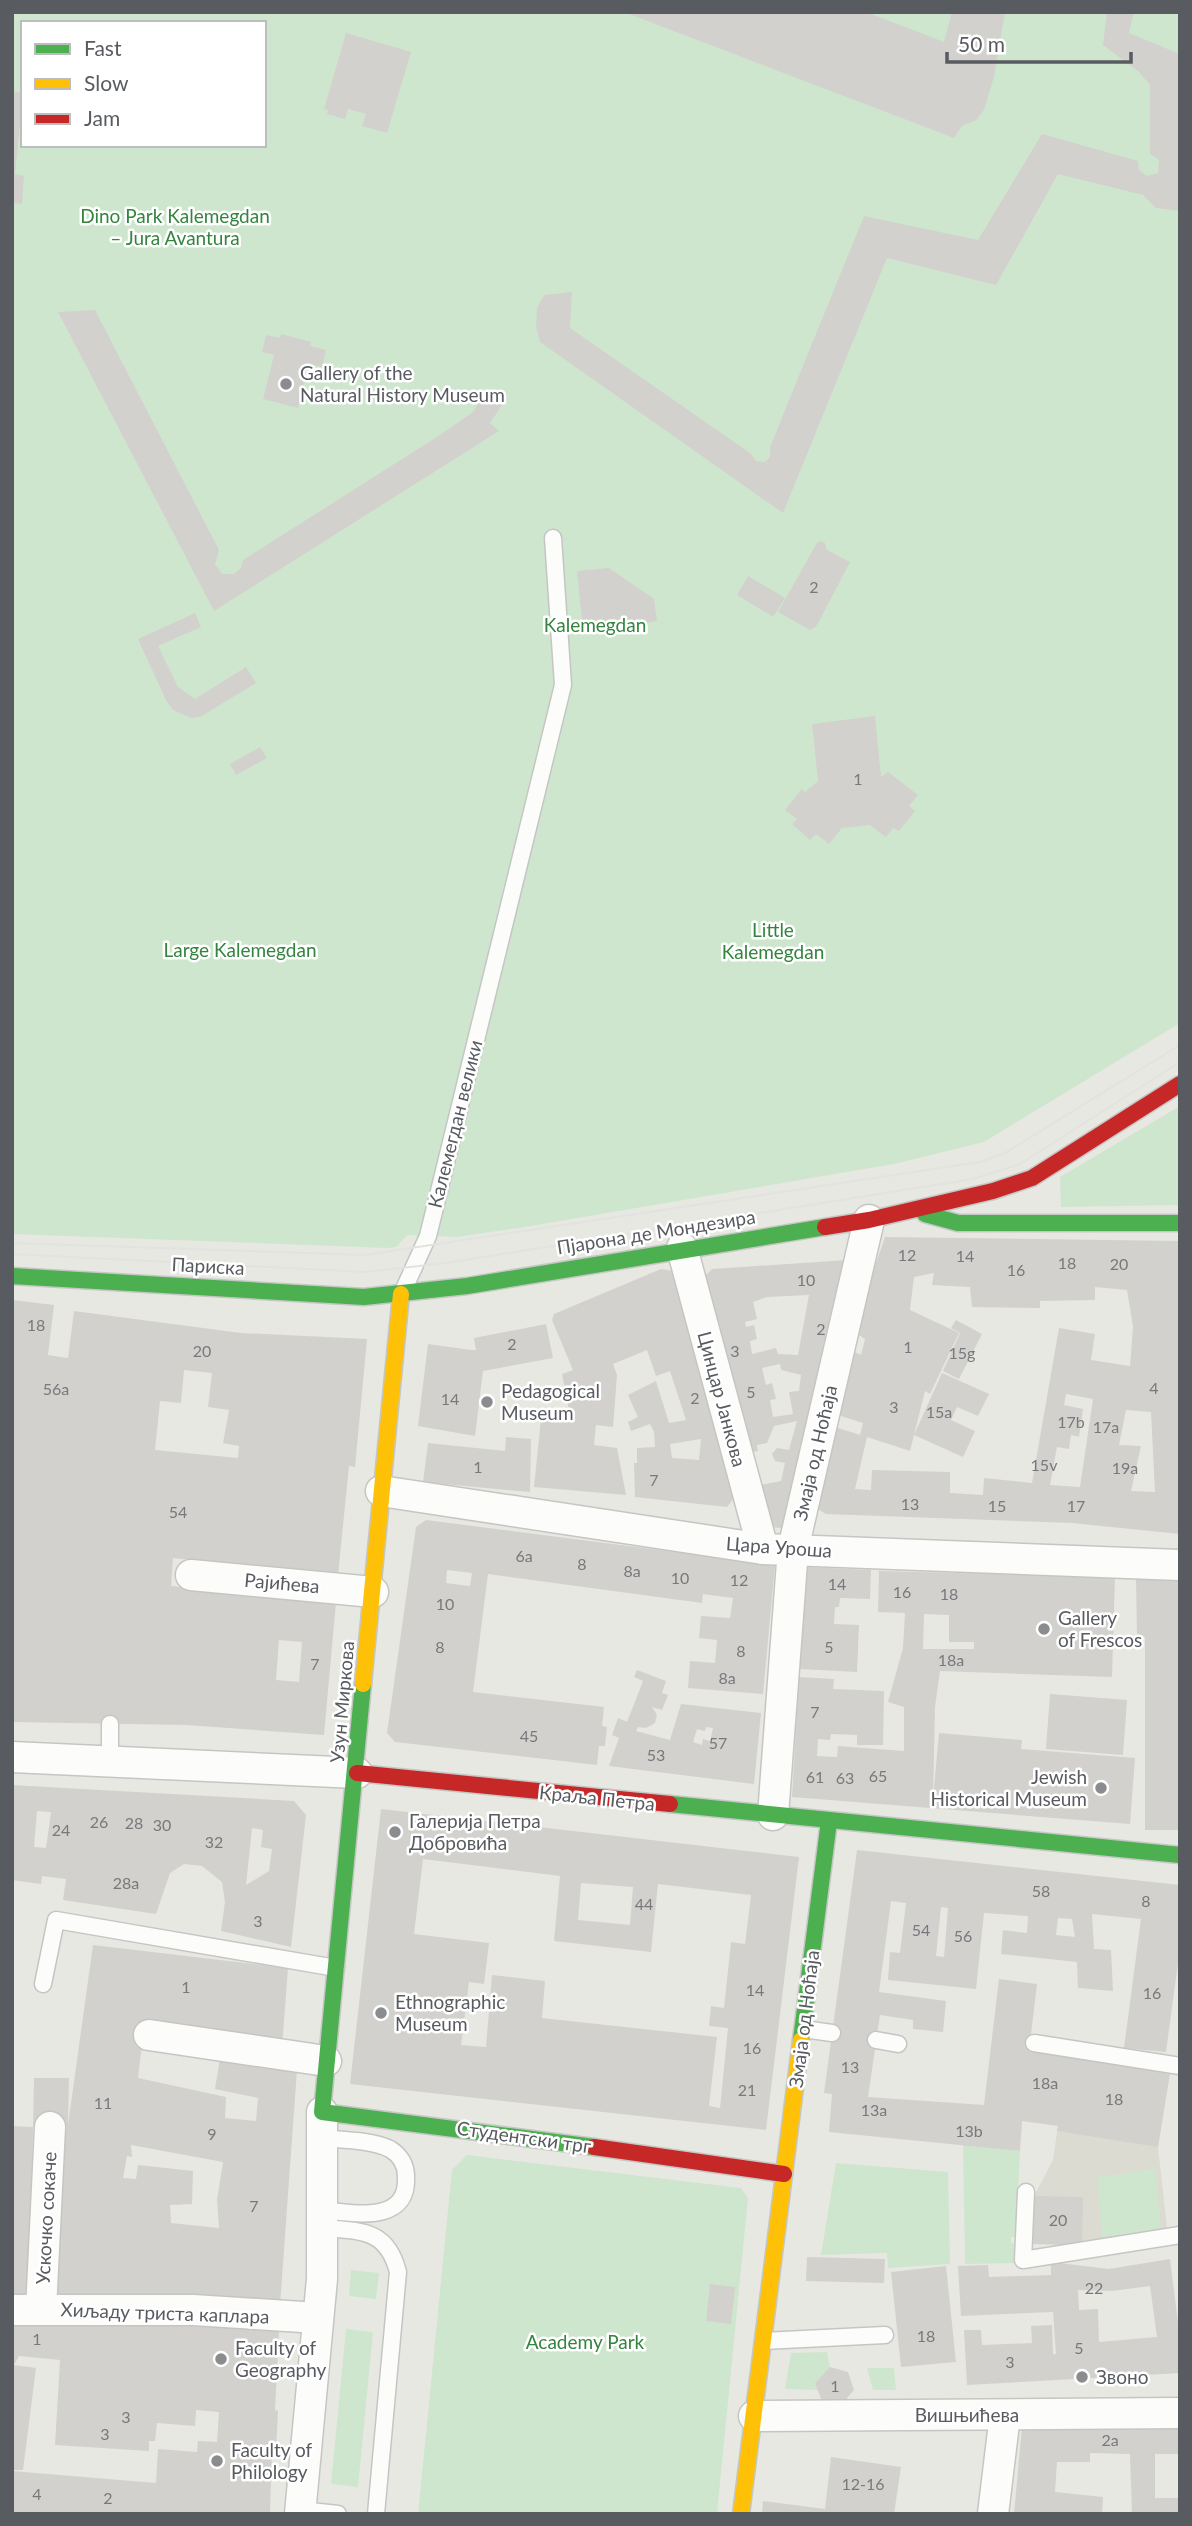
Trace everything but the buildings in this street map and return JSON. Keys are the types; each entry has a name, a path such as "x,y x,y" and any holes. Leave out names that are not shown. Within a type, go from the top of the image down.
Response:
{"street":[{"name":"Пјарона де Мондезира","path":"401,1294 869,1220 993,1192 1032,1178 1180,1084"},
{"path":"917,1209 940,1220 958,1223 1180,1223"},
{"name":"Змаја од Ноћаја","path":"773,1815 793,1549 869,1220"},
{"name":"Цинцар Јанкова","path":"682,1248 763,1549"},
{"name":"Париска","path":"12,1276 364,1297 401,1294"},
{"name":"Узун Миркова","path":"321,2125 357,1773 401,1294"},
{"name":"Цара Уроша","path":"381,1491 763,1549 1180,1565"},
{"name":"Рајићева","path":"191,1575 373,1592"},
{"name":"Краља Петра","path":"12,1758 357,1773 1180,1855"},
{"name":"Змаја од Ноћаја","path":"785,2174 829,1821"},
{"path":"149,2035 326,2061"},
{"path":"300,2512 318,2318 323,2219 321,2125"},
{"name":"Студентски трг","path":"321,2125 438,2125 785,2174"},
{"name":"Ускочко сокаче","path":"27,2310 50,2127"},
{"path":"741,2514 785,2174"},
{"name":"Хиљаду триста каплара","path":"27,2310 193,2310 318,2318"},
{"name":"Вишњићева","path":"754,2416 1180,2413"},
{"path":"993,2514 1005,2415"}],"lane":[{"name":"Калемегдан велики","path":"401,1294 425,1248 563,685 553,538"},
{"path":"110,1724 110,1762"},
{"path":"43,1984 56,1920 336,1968"},
{"path":"803,2029 832,2033"},
{"path":"876,2040 898,2044"},
{"path":"1034,2043 1180,2066"},
{"path":"321,2125 383,2147 399,2157 407,2173 401,2199 393,2208 383,2213 323,2219"},
{"path":"1026,2192 1023,2260 1180,2235"},
{"path":"323,2219 379,2237 394,2257 398,2272 376,2514"},
{"path":"763,2341 885,2335"},
{"path":"300,2512 338,2514"}],"shaded area":[{"path":"1068,2057 1170,2073 1158,2147 1167,2228 1082,2245 1033,2244 1034,2196 1053,2160"}],"green space":[{"name":"Kalemegdan","path":"12,12 1180,12 1180,1023 984,1142 894,1164 519,1228 456,1237 408,1235 396,1247 12,1234"},
{"path":"1180,1106 1180,1205 1061,1207 1060,1177"},
{"path":"963,2144 1020,2151 1016,2237 1011,2237 1011,2243 1016,2244 1016,2263 965,2264"},
{"name":"Academy Park","path":"467,2155 741,2188 748,2198 717,2514 418,2514 452,2170"},
{"path":"836,2163 948,2172 950,2264 888,2268 887,2253 821,2255"},
{"path":"1155,2169 1161,2231 1102,2243 1098,2177"},
{"path":"351,2270 379,2273 376,2299 349,2296"},
{"path":"346,2329 373,2332 358,2487 331,2484"},
{"path":"827,2352 830,2367 815,2383 818,2390 785,2389 791,2353"},
{"path":"867,2368 894,2368 896,2390 873,2390"}],"tram line":[{"path":"12,1243 365,1255 980,1162 1005,1153 1180,1045"},
{"path":"12,1254 365,1272 446,1263 973,1179 1020,1164 1180,1062"}],"traffic: fast":[{"path":"925,1214 958,1223 1180,1223"},
{"path":"12,1276 364,1297 467,1286 825,1227"},
{"path":"363,1684 322,2112 594,2147"},
{"path":"670,1804 1180,1855"},
{"path":"801,2040 829,1821"}],"traffic: slow":[{"path":"363,1684 401,1294"},
{"path":"741,2514 801,2040"}],"traffic: jam":[{"path":"825,1227 869,1220 993,1191 1032,1178 1180,1084"},
{"path":"357,1773 670,1804"},
{"path":"594,2147 784,2174"}],"place":[{"name":"Gallery of the Natural History Museum","path":"286,384"},
{"name":"Pedagogical Museum","path":"487,1402"},
{"name":"Gallery of Frescos","path":"1044,1629"},
{"name":"Jewish Historical Museum","path":"1101,1788"},
{"name":"Галерија Петра Добровића","path":"395,1832"},
{"name":"Ethnographic Museum","path":"381,2013"},
{"name":"Faculty of Geography","path":"221,2359"},
{"name":"Звоно","path":"1082,2377"},
{"name":"Faculty of Philology","path":"217,2461"}],"park label":[{"name":"Dino Park Kalemegdan – Jura Avantura","path":"175,227"},
{"name":"Little Kalemegdan","path":"773,941"},
{"name":"Large Kalemegdan","path":"240,950"}]}
